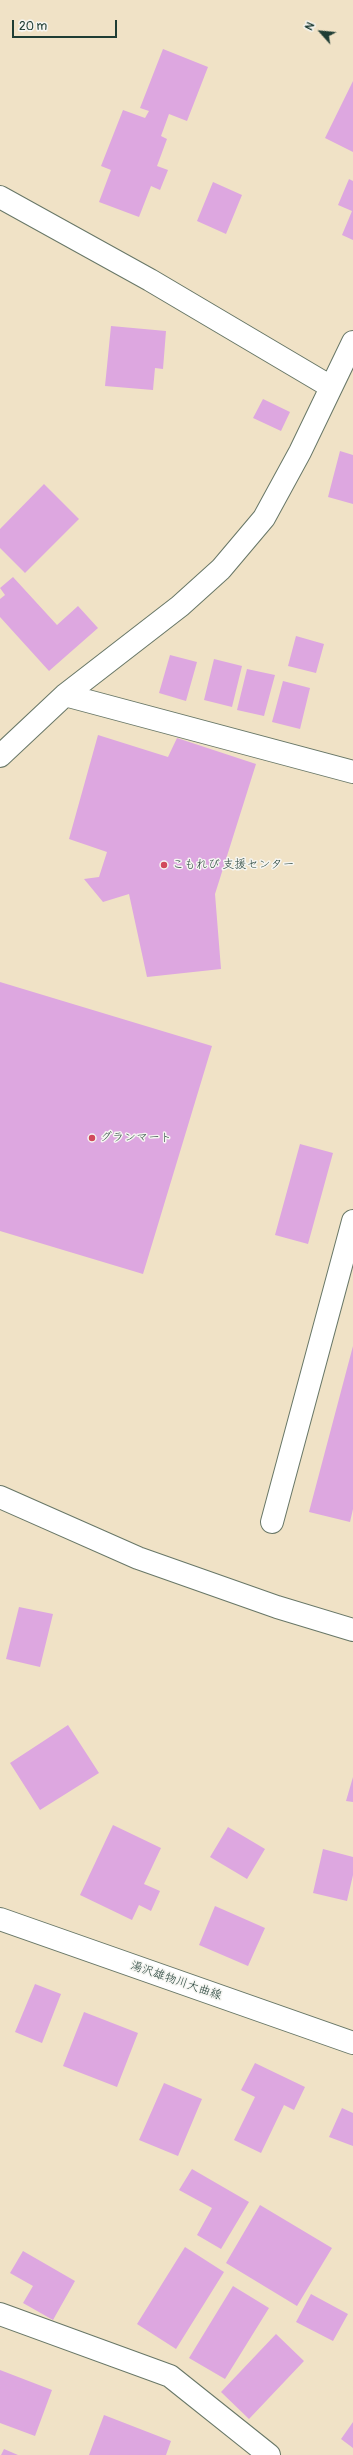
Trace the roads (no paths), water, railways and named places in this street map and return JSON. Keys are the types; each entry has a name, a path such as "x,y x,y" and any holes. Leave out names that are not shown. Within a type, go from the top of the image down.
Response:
{"street":[{"path":"0,197 156,284 331,387"},
{"path":"0,756 65,695 180,606 221,569 264,518 300,452 353,342"},
{"path":"65,695 353,772"},
{"path":"272,1522 353,1221"},
{"path":"0,1497 138,1558 278,1607 353,1630"},
{"name":"湯沢雄物川大曲線","path":"0,1919 353,2043"},
{"path":"0,2314 170,2376 268,2455"}],"place":[{"name":"こもれび 支援センター","path":"164,865"},
{"name":"グランマート","path":"92,1138"}]}
